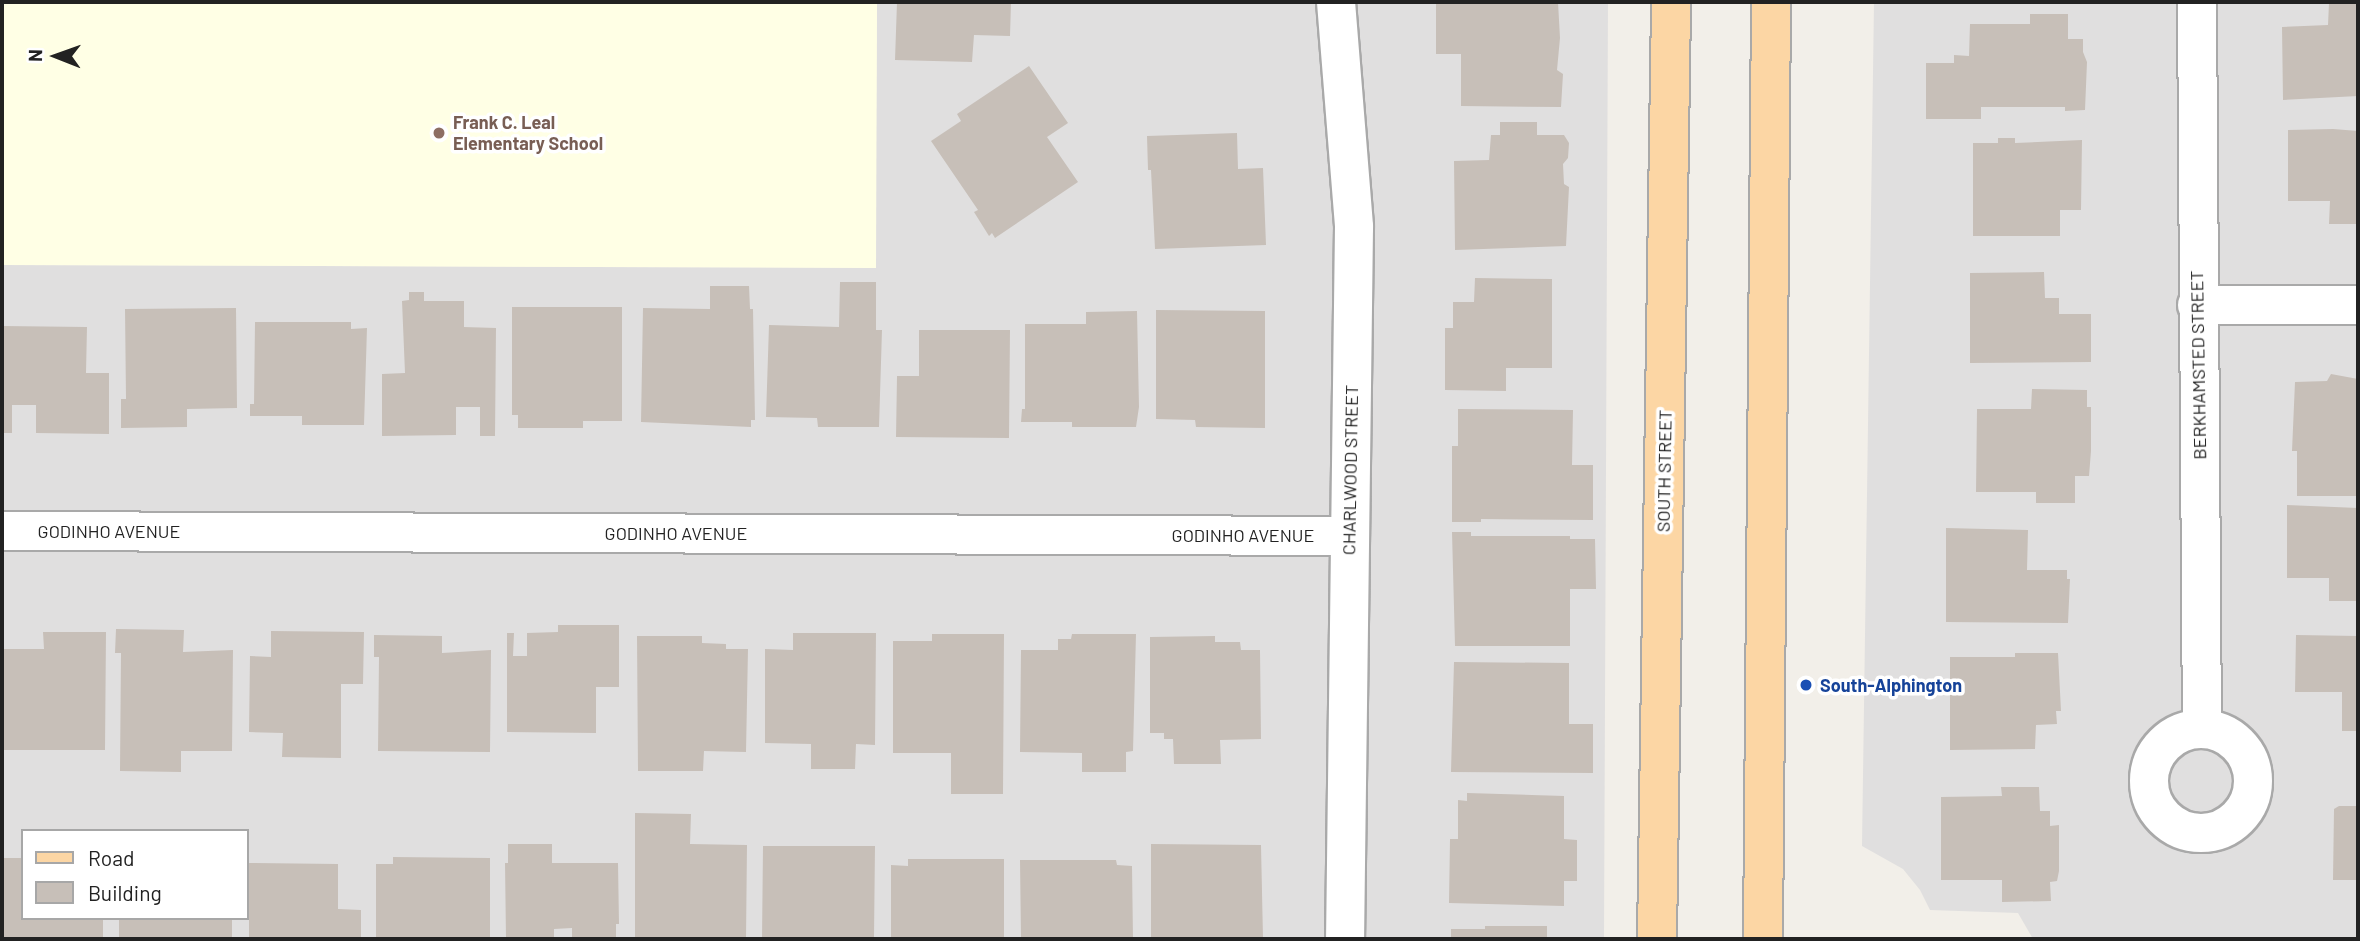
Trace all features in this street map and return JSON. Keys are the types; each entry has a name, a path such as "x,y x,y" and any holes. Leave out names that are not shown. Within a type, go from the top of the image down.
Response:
{"main road":[{"name":"SOUTH STREET","path":"1657,939 1671,2"},
{"path":"1763,939 1771,2"}],"street":[{"name":"CHARLWOOD STREET","path":"1336,2 1354,227 1345,939"},
{"name":"BERKHAMSTED STREET","path":"2197,2 2202,728"},
{"path":"2197,305 2358,304"},
{"name":"GODINHO AVENUE","path":"2,531 1349,536"}],"shaded area":[{"name":"Frank C. Leal Elementary School","path":"2,2 877,2 876,268 2,265"},
{"path":"877,2 1608,2 1604,939 2,939 2,265 875,268"},
{"path":"1874,2 2358,2 2358,939 2033,939 2018,913 1930,910 1920,890 1903,869 1862,846"}],"building":[{"path":"897,2 1011,2 1010,36 974,35 972,62 895,60"},
{"path":"1436,2 1558,2 1560,38 1557,70 1563,74 1561,107 1461,106 1461,54 1436,54"},
{"path":"2358,2 2358,96 2283,100 2282,27 2328,25 2329,3"},
{"path":"2030,14 2068,14 2068,39 2083,39 2083,52 2087,62 2085,110 2065,111 2065,107 1981,107 1981,119 1926,119 1926,63 1954,63 1954,55 1969,56 1970,24 2030,24"},
{"path":"1029,66 1068,123 1047,137 1078,182 995,238 992,233 989,236 974,212 978,210 931,141 961,121 957,114"},
{"path":"1500,122 1537,122 1537,135 1564,135 1569,143 1568,158 1563,164 1564,184 1569,187 1566,246 1455,250 1454,161 1489,160 1491,135 1500,135"},
{"path":"2288,130 2358,131 2358,224 2329,224 2330,201 2288,201"},
{"path":"1237,133 1238,169 1263,168 1266,245 1155,249 1147,136"},
{"path":"1998,138 2015,138 2015,143 2082,140 2081,210 2060,210 2060,236 1973,236 1973,143 1998,143"},
{"path":"2044,272 2045,298 2059,298 2059,314 2091,314 2091,362 1970,363 1970,273"},
{"path":"1475,278 1552,279 1552,368 1506,368 1506,391 1445,390 1445,328 1453,328 1453,302 1474,302"},
{"path":"840,282 876,282 876,330 882,330 879,427 818,427 817,418 766,417 769,325 839,327"},
{"path":"710,286 749,286 750,309 753,309 755,420 751,420 751,427 641,422 643,308 710,309"},
{"path":"409,292 424,292 424,301 464,301 464,327 496,328 495,436 480,436 480,407 456,407 456,435 382,436 382,374 405,373 402,301 409,300"},
{"path":"512,307 622,307 622,421 583,421 583,428 518,428 518,415 512,415"},
{"path":"236,308 237,408 187,409 187,427 121,428 121,399 126,399 125,309"},
{"path":"1156,310 1265,311 1265,428 1196,427 1195,420 1156,419"},
{"path":"1137,311 1139,407 1136,427 1072,427 1072,422 1021,422 1022,409 1025,409 1025,324 1086,324 1086,312"},
{"path":"255,322 351,322 351,329 367,328 364,425 302,425 302,416 250,416 250,404 254,404"},
{"path":"2,326 87,327 86,373 109,373 109,434 36,433 36,405 12,405 12,433 2,433"},
{"path":"919,330 1010,330 1009,438 896,437 897,376 919,376"},
{"path":"2331,374 2358,379 2358,496 2297,496 2297,451 2292,451 2295,382 2327,381"},
{"path":"2032,389 2087,390 2087,407 2091,407 2089,476 2075,476 2075,503 2036,503 2036,492 1976,492 1977,409 2031,409"},
{"path":"1458,409 1573,410 1572,465 1593,465 1593,520 1481,519 1481,522 1452,522 1452,446 1458,446"},
{"path":"2287,505 2358,508 2358,601 2329,601 2329,578 2287,578"},
{"path":"1946,528 2028,530 2027,570 2067,570 2067,579 2070,579 2068,623 1946,622"},
{"path":"1452,532 1471,532 1471,536 1570,536 1570,539 1595,539 1596,589 1570,589 1570,646 1455,646"},
{"path":"558,625 619,625 619,687 596,687 596,733 507,732 507,633 514,633 513,656 527,656 527,633 558,632"},
{"path":"116,629 184,630 183,652 233,650 232,751 181,751 181,772 120,771 121,653 115,653"},
{"path":"271,631 364,632 363,684 341,684 341,758 282,757 283,733 249,732 250,656 271,657"},
{"path":"43,632 106,632 105,750 2,750 2,649 44,649"},
{"path":"793,633 876,633 875,745 856,744 855,769 811,769 811,744 765,743 765,649 793,650"},
{"path":"932,634 1004,634 1003,794 951,794 951,753 893,753 893,641 932,641"},
{"path":"1072,634 1136,634 1133,751 1126,752 1126,772 1082,772 1082,753 1020,752 1021,650 1058,650 1058,639 1071,639"},
{"path":"374,635 442,636 442,653 491,650 490,752 378,751 379,657 374,657"},
{"path":"2296,635 2358,636 2358,731 2342,731 2342,692 2295,692"},
{"path":"637,636 702,636 702,643 726,644 726,649 748,649 746,752 704,751 703,771 638,771"},
{"path":"1215,636 1215,642 1240,642 1241,650 1260,650 1261,739 1220,740 1221,764 1174,764 1173,739 1164,739 1164,733 1150,733 1150,637"},
{"path":"2015,653 2058,653 2061,711 2056,711 2057,724 2036,725 2035,749 1950,750 1950,657 2015,657"},
{"path":"1454,662 1569,663 1569,724 1593,724 1593,773 1451,772"},
{"path":"2001,787 2039,787 2040,811 2050,811 2050,826 2059,825 2059,871 2057,881 2050,882 2051,901 2002,902 2002,880 1941,880 1941,797 2002,796"},
{"path":"1467,793 1564,796 1564,839 1577,840 1577,881 1564,881 1564,906 1449,903 1450,839 1458,839 1458,800 1467,801"},
{"path":"2339,806 2358,806 2358,880 2333,880 2334,809"},
{"path":"635,813 691,814 690,844 747,845 746,939 635,939"},
{"path":"508,844 552,844 552,863 618,863 619,924 616,924 616,939 572,939 572,928 554,929 554,939 506,939 505,863 508,863"},
{"path":"1151,844 1261,845 1263,939 1151,939"},
{"path":"763,846 875,846 874,937 878,939 762,939"},
{"path":"393,857 490,858 490,939 376,939 376,864 393,864"},
{"path":"2,858 21,858 21,920 103,920 103,939 2,939"},
{"path":"908,859 1004,859 1004,939 891,939 891,865 908,866"},
{"path":"1020,860 1116,860 1117,865 1132,866 1133,939 1021,939"},
{"path":"249,863 338,864 338,909 361,910 361,939 249,939"},
{"path":"119,920 232,920 232,939 119,939"},
{"path":"1485,926 1547,926 1547,939 1451,939 1451,929 1485,929"}],"place":[{"name":"Frank C. Leal Elementary School","path":"439,133"},
{"name":"South-Alphington","path":"1806,685"}]}
